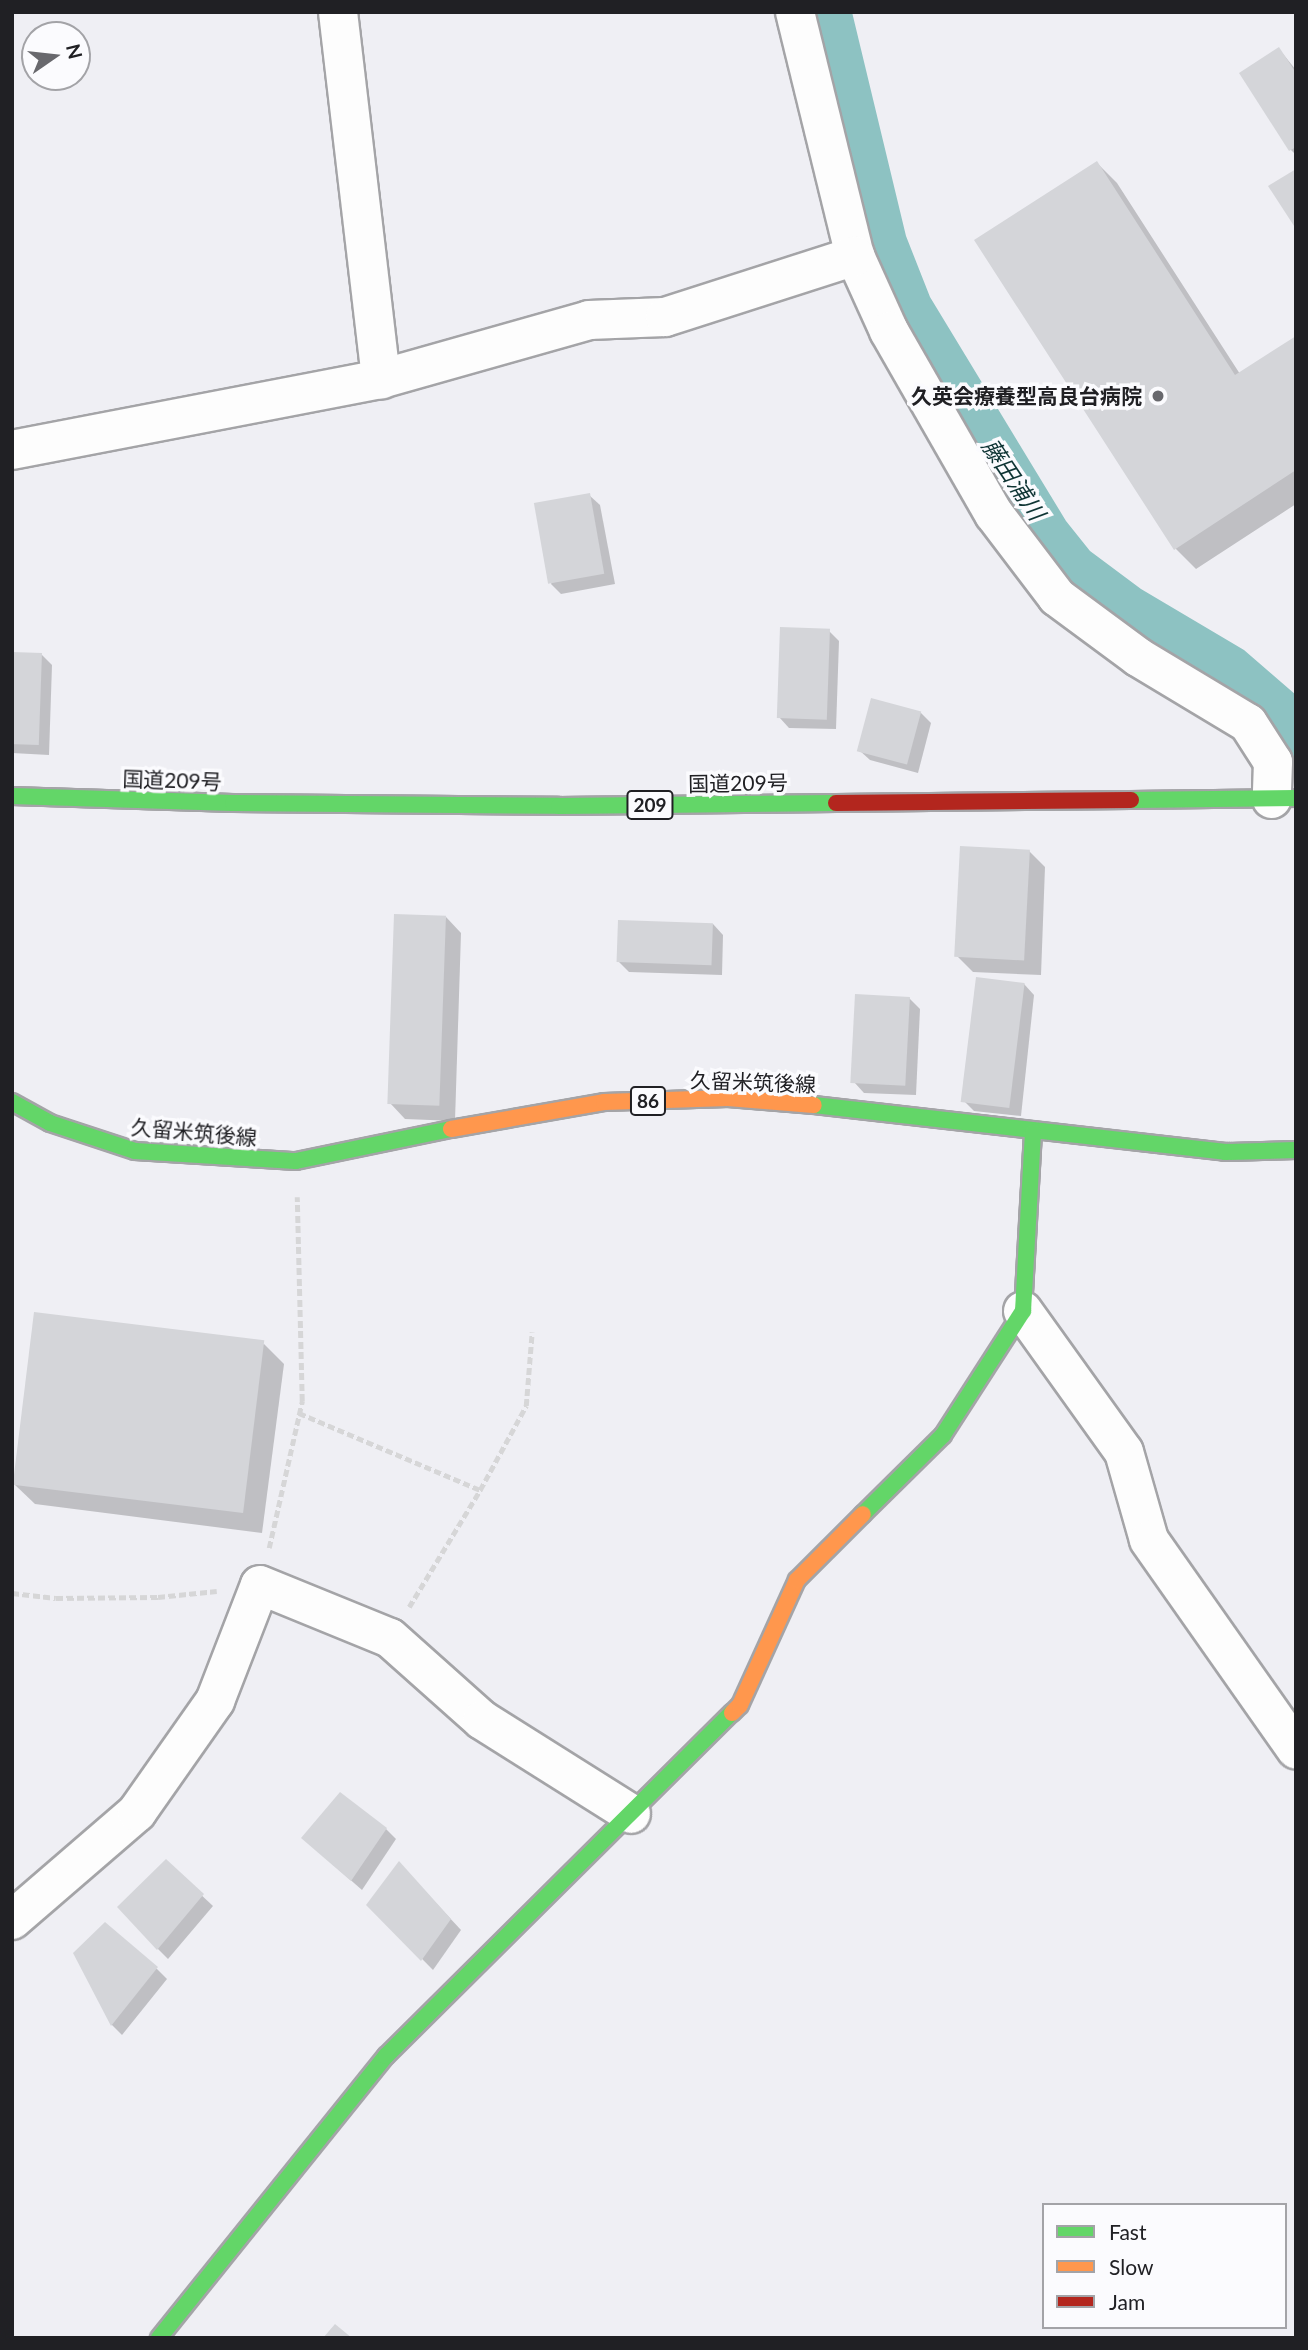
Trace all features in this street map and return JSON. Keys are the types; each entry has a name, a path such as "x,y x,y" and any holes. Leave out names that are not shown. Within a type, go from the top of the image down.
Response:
{"main road":[{"name":"国道209号","path":"12,796 233,803 559,806 1285,799"},
{"name":"久留米筑後線","path":"12,1102 50,1123 135,1151 296,1161 506,1118 604,1102 728,1098 846,1108 1033,1132 1225,1152 1296,1150"},
{"path":"159,2338 386,2056 740,1705 797,1580 943,1435 1023,1311 1033,1132"}],"street":[{"path":"338,12 380,379"},
{"path":"795,12 855,256 888,331 994,514 1057,597 1138,657 1248,723 1273,762 1285,799"},
{"path":"12,450 380,379 589,320 665,317 855,256"},
{"path":"1023,1311 1124,1452 1149,1540 1296,1749"},
{"path":"12,1920 137,1812 215,1701 261,1586 390,1638 482,1720 631,1814"}],"path":[{"path":"12,1593 56,1598 158,1597 261,1586 302,1401 296,1161"},
{"path":"390,1638 480,1490 526,1406 533,1332"},
{"path":"299,1413 480,1490"}],"water":[{"name":"藤田浦川","path":"810,12 852,12 906,236 930,297 1066,521 1090,551 1141,589 1244,650 1296,695 1296,777 1284,743 1263,714 1098,612 1053,566 1007,506 866,250"}],"building":[{"path":"1279,47 1296,73 1296,147 1289,151 1239,73"},
{"path":"1097,161 1235,375 1296,336 1296,470 1174,550 974,240"},
{"path":"1296,169 1296,229 1268,186"},
{"path":"590,493 604,574 548,584 534,503"},
{"path":"780,627 830,629 827,720 777,718"},
{"path":"12,652 42,653 39,745 12,744"},
{"path":"871,698 921,711 907,765 857,751"},
{"path":"960,846 1030,850 1024,961 954,957"},
{"path":"394,914 446,916 439,1106 387,1104"},
{"path":"618,920 713,923 711,965 617,962"},
{"path":"976,977 1025,983 1009,1108 961,1102"},
{"path":"855,994 910,997 905,1086 850,1083"},
{"path":"34,1312 264,1340 243,1513 13,1485"},
{"path":"340,1792 387,1828 351,1881 301,1838"},
{"path":"166,1859 204,1894 157,1950 117,1907"},
{"path":"399,1861 451,1919 421,1961 366,1905"},
{"path":"105,1922 158,1967 111,2026 73,1953"},
{"path":"335,2324 352,2338 323,2338"}],"traffic: fast":[{"path":"12,796 233,803 559,806 836,803"},
{"path":"1131,800 1296,798"},
{"path":"12,1102 50,1123 135,1151 296,1161 451,1129"},
{"path":"814,1105 1225,1152 1296,1150"},
{"path":"863,1514 943,1435 1023,1311 1033,1132"},
{"path":"159,2338 386,2056 732,1713"}],"traffic: slow":[{"path":"451,1129 604,1102 728,1098 814,1105"},
{"path":"732,1713 740,1705 797,1580 863,1514"}],"traffic: jam":[{"path":"836,803 1131,800"}],"place":[{"name":"久英会療養型高良台病院","path":"1158,396"}]}
